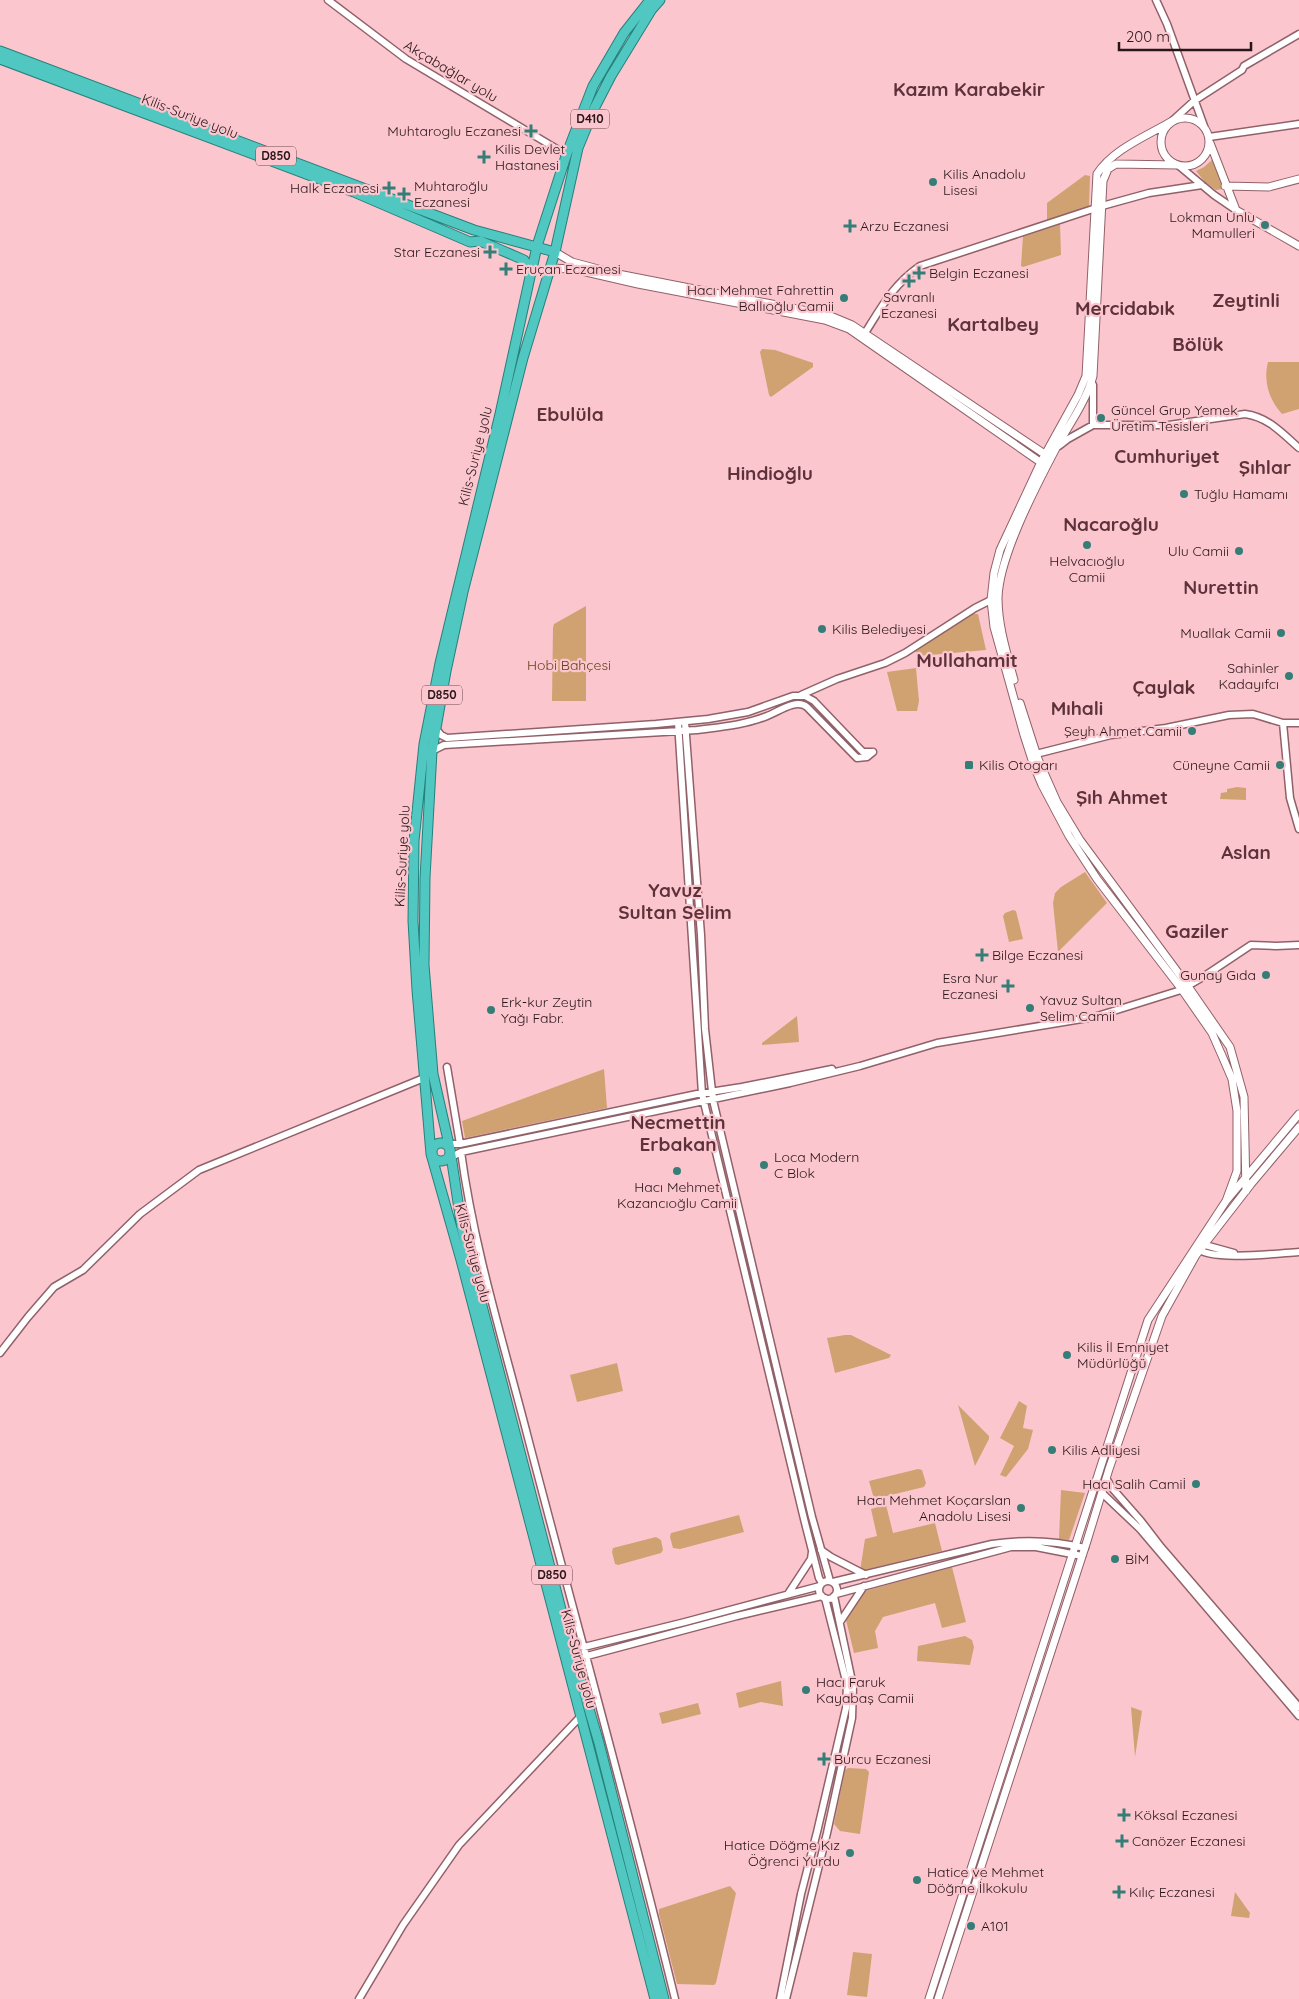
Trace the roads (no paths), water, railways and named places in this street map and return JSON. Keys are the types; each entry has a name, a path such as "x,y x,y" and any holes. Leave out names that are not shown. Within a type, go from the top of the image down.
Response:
{"highway":[{"name":"D410","path":"537,246 567,155 593,86 624,33 650,0"},
{"name":"D410","path":"555,252 578,148 595,107 611,76 652,9 660,0"},
{"name":"Kilis-Suriye yolu","path":"0,51 474,230 505,240 537,246 555,252"},
{"name":"Kilis-Suriye yolu","path":"0,60 354,192 470,242 480,241 529,262 530,277 500,414 440,663 424,744 414,841 413,912 416,990 431,1154 461,1260 655,1999"},
{"path":"537,246 529,262 550,268"},
{"name":"D850","path":"555,252 521,367 463,592 446,671 432,751 424,966 433,1074 462,1229 570,1644 599,1743 664,1999"},
{"path":"435,1144 448,1151 437,1161 431,1154 435,1144"}],"main road":[{"path":"1053,447 1086,376 1097,174 1106,162 1124,149 1172,121 1186,117 1199,122 1204,126 1225,186 1236,210 1299,246"},
{"path":"1172,121 1162,134 1162,149 1171,161 1178,165"},
{"path":"1209,138 1209,147 1200,160 1186,166 1116,164 1108,169 1104,181 1102,206 1097,319 1091,382 1044,464 1002,568 998,597 1001,627 1011,671 1036,754 1057,802 1080,840 1185,988 1212,1033 1232,1079 1237,1111 1237,1167 1226,1201"},
{"path":"1225,186 1269,187 1299,179"},
{"path":"555,252 572,262 612,273 828,315 852,325 862,335 1044,464"},
{"path":"550,268 573,269 638,284 825,320 849,329 862,335 1048,456"},
{"path":"1034,447 1053,447"},
{"path":"1031,456 1037,470"},
{"path":"1044,464 1037,470 1000,550 994,573 991,600 994,627 1024,736 1042,785 1068,836 1097,879 1224,1037 1234,1056 1244,1097 1244,1179 1246,1191"},
{"path":"938,1999 1106,1478 1162,1316 1226,1201 1299,1114"},
{"path":"930,1999 1148,1320 1200,1247 1299,1127"},
{"path":"1245,1157 1262,1170"},
{"path":"1237,1167 1244,1179"}],"street":[{"name":"Akçabağlar yolu","path":"328,0 406,59 567,155"},
{"path":"1156,0 1167,24 1204,126"},
{"path":"1172,121 1194,101 1242,70 1244,66 1299,34"},
{"path":"1209,138 1299,124"},
{"path":"1178,165 1236,210"},
{"path":"862,335 890,292 905,277 920,266 1102,206 1149,193 1202,185"},
{"path":"1091,382 1093,385 1093,425"},
{"path":"1053,447 1093,425 1169,425 1244,414 1253,415 1270,423 1299,448"},
{"path":"436,729 447,738 681,722 748,712 801,695 892,659 998,597"},
{"path":"432,751 444,744 678,731 740,724 766,717 795,704 801,704 807,707 857,758 867,757 873,752 863,752 814,701 801,695"},
{"path":"801,695 801,704"},
{"path":"1036,754 1111,735 1166,728 1229,715 1253,714 1283,723 1299,723"},
{"path":"681,722 687,730 705,1029 712,1092 820,1550 832,1581 836,1586 835,1595 853,1686 852,1718 827,1833 786,1999"},
{"path":"681,722 678,731 702,1094 821,1584 819,1591 823,1597 846,1685 846,1708 817,1832 800,1894 780,1999"},
{"path":"1283,723 1290,798 1299,829"},
{"path":"448,1151 461,1152 714,1100 860,1066 937,1044 1094,1017 1185,988 1251,944 1299,945"},
{"path":"448,1151 460,1144 702,1094 843,1066 860,1066"},
{"path":"447,1067 460,1144"},
{"path":"0,1353 54,1287 83,1270 110,1246 140,1214 199,1170 424,1078"},
{"path":"461,1152 483,1268 544,1502 587,1656 675,1999"},
{"path":"1200,1247 1217,1255 1247,1256 1299,1252"},
{"path":"1106,1478 1112,1488 1161,1547 1299,1708"},
{"path":"1102,1493 1140,1529 1299,1716"},
{"path":"570,1644 584,1647 685,1622 832,1581 867,1575 992,1544 1030,1540 1085,1548"},
{"path":"576,1662 587,1656 737,1616 835,1595 1011,1547 1036,1547 1082,1556"},
{"path":"788,1594 811,1559 812,1548"},
{"path":"820,1550 831,1558 867,1575"},
{"path":"840,1622 864,1586"},
{"path":"359,1999 403,1925 459,1845 580,1717"}],"place":[{"name":"Muhtaroglu Eczanesi","path":"531,131"},
{"name":"Kilis Devlet Hastanesi","path":"484,157"},
{"name":"Kilis Anadolu Lisesi","path":"933,182"},
{"name":"Halk Eczanesi","path":"389,188"},
{"name":"Muhtaroğlu Eczanesi","path":"404,194"},
{"name":"Lokman Unlu Mamulleri","path":"1265,225"},
{"name":"Arzu Eczanesi","path":"850,226"},
{"name":"Star Eczanesi","path":"490,252"},
{"name":"Eruçan Eczanesi","path":"506,269"},
{"name":"Belgin Eczanesi","path":"919,273"},
{"name":"Savranlı Eczanesi","path":"909,281"},
{"name":"Hacı Mehmet Fahrettin Ballıoğlu Camii","path":"844,298"},
{"name":"Güncel Grup Yemek Üretim Tesisleri","path":"1101,418"},
{"name":"Tuğlu Hamamı","path":"1184,494"},
{"name":"Helvacıoğlu Camii","path":"1087,545"},
{"name":"Ulu Camii","path":"1239,551"},
{"name":"Kilis Belediyesi","path":"822,629"},
{"name":"Muallak Camii","path":"1281,633"},
{"name":"Sahinler Kadayıfcı","path":"1289,676"},
{"name":"Şeyh Ahmet Camii","path":"1192,731"},
{"name":"Kilis Otogarı","path":"969,765"},
{"name":"Cüneyne Camii","path":"1280,765"},
{"name":"Bilge Eczanesi","path":"982,955"},
{"name":"Gunay Gıda","path":"1266,975"},
{"name":"Esra Nur Eczanesi","path":"1008,986"},
{"name":"Yavuz Sultan Selim Camii","path":"1030,1008"},
{"name":"Erk-kur Zeytin Yağı Fabr.","path":"491,1010"},
{"name":"Loca Modern C Blok","path":"764,1165"},
{"name":"Hacı Mehmet Kazancıoğlu Camii","path":"677,1171"},
{"name":"Kilis İl Emniyet Müdürlüğü","path":"1067,1355"},
{"name":"Kilis Adliyesi","path":"1052,1450"},
{"name":"Hacı Salih Camiİ","path":"1196,1484"},
{"name":"Hacı Mehmet Koçarslan Anadolu Lisesi","path":"1021,1508"},
{"name":"BİM","path":"1115,1559"},
{"name":"Hacı Faruk Kayabaş Camii","path":"806,1690"},
{"name":"Burcu Eczanesi","path":"824,1759"},
{"name":"Köksal Eczanesi","path":"1124,1815"},
{"name":"Canözer Eczanesi","path":"1122,1841"},
{"name":"Hatice Döğme Kız Öğrenci Yurdu","path":"850,1853"},
{"name":"Hatice ve Mehmet Döğme İlkokulu","path":"917,1880"},
{"name":"Kılıç Eczanesi","path":"1119,1892"},
{"name":"A101","path":"971,1926"}],"district":[{"name":"Kazım Karabekir","path":"969,89"},
{"name":"Zeytinli","path":"1246,300"},
{"name":"Mercidabık","path":"1125,308"},
{"name":"Kartalbey","path":"993,324"},
{"name":"Bölük","path":"1198,344"},
{"name":"Ebulüla","path":"570,414"},
{"name":"Cumhuriyet","path":"1167,456"},
{"name":"Şıhlar","path":"1265,467"},
{"name":"Hindioğlu","path":"770,473"},
{"name":"Nacaroğlu","path":"1111,524"},
{"name":"Nurettin","path":"1221,587"},
{"name":"Mullahamit","path":"967,660"},
{"name":"Çaylak","path":"1164,687"},
{"name":"Mıhali","path":"1077,708"},
{"name":"Şıh Ahmet","path":"1122,797"},
{"name":"Aslan","path":"1246,852"},
{"name":"Yavuz Sultan Selim","path":"675,901"},
{"name":"Gaziler","path":"1197,931"},
{"name":"Necmettin Erbakan","path":"678,1133"}],"park label":[{"name":"Hobi Bahçesi","path":"569,665"}]}
